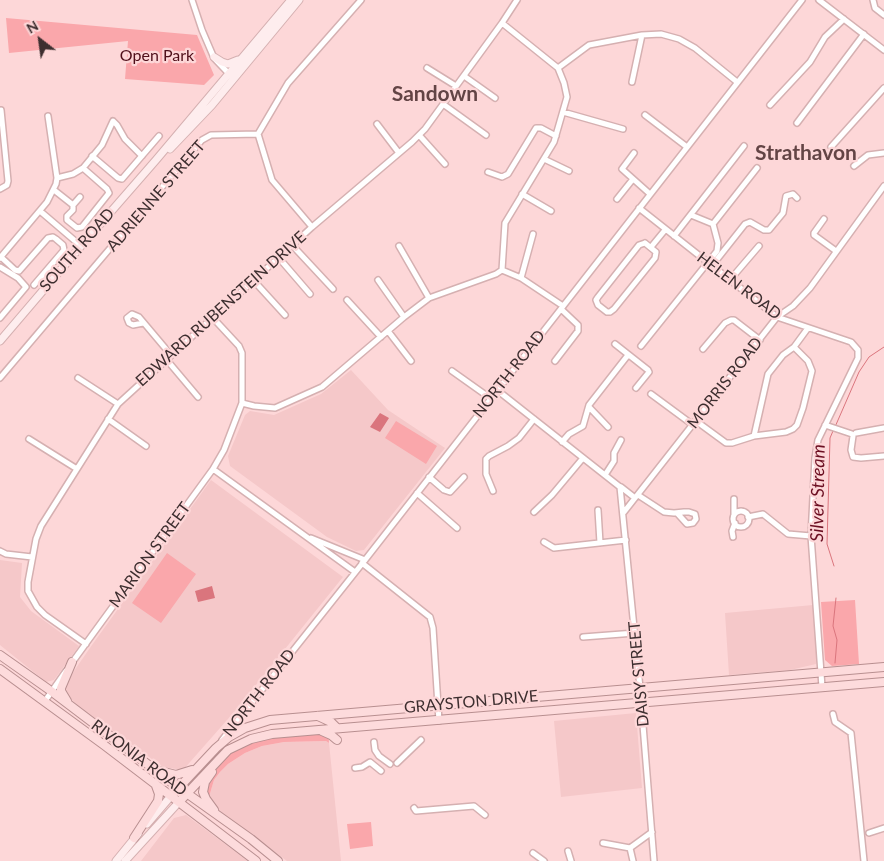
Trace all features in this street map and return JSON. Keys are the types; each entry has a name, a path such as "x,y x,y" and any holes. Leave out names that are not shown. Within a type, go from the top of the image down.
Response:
{"main road":[{"name":"RIVONIA ROAD","path":"0,655 278,861"},
{"path":"69,705 61,688 72,662"},
{"name":"GRAYSTON DRIVE","path":"171,796 216,748 233,734 256,723 279,718 884,666"},
{"name":"RIVONIA ROAD","path":"0,668 256,861"},
{"name":"GRAYSTON DRIVE","path":"179,802 228,750 264,735 884,682"},
{"path":"316,715 331,722 337,728"},
{"path":"314,730 330,734 337,740"},
{"path":"219,816 206,799 203,789 206,780 228,750"},
{"path":"149,766 178,775 187,773 204,761"},
{"path":"134,838 158,802 159,796 155,783"}],"street":[{"path":"192,0 214,57 230,76"},
{"name":"SOUTH ROAD","path":"0,341 156,160 212,105 241,58 291,0"},
{"name":"SOUTH ROAD","path":"230,76 299,0"},
{"path":"312,227 272,180 258,134 288,83 361,0"},
{"name":"EDWARD RUBENSTEIN DRIVE","path":"86,644 45,615 33,603 28,591 28,582 36,539 41,526 118,404 312,227 419,135 464,76 517,0"},
{"name":"NORTH ROAD","path":"216,748 802,0"},
{"path":"819,0 884,50"},
{"path":"873,0 875,8 884,15"},
{"path":"770,105 810,62 825,37 844,19"},
{"path":"213,318 241,349 242,403 275,408 317,390 334,379 404,317 429,298 496,274 502,270 504,263 504,227 508,217 554,142 563,112 566,92 558,68 502,23"},
{"path":"558,68 589,45 642,35 661,34 686,43 737,82"},
{"path":"796,123 864,34"},
{"path":"632,82 642,35"},
{"path":"214,57 228,64 241,58"},
{"path":"427,68 456,86"},
{"path":"464,76 495,98"},
{"path":"831,147 884,88"},
{"path":"442,104 486,135"},
{"path":"0,189 8,181 2,138 1,110"},
{"path":"563,112 623,129"},
{"path":"645,115 687,147"},
{"path":"34,285 64,250 62,244 53,237 48,238 19,271 0,257 40,211 54,190 57,178 48,116"},
{"path":"57,178 73,174 83,168 102,144 113,121 118,125 126,140 142,156"},
{"path":"377,124 399,154"},
{"path":"488,172 502,178 506,177 536,128 542,128 556,136"},
{"name":"ADRIENNE STREET","path":"0,378 202,140 211,135 258,134"},
{"path":"419,135 445,164"},
{"path":"92,156 121,179 127,175 159,136"},
{"path":"674,236 744,146"},
{"path":"634,153 622,168 650,194"},
{"path":"854,166 868,155 884,153"},
{"path":"544,160 569,171"},
{"path":"80,197 73,205 73,210 67,216 67,220 77,228 85,224 109,195 107,189 83,168"},
{"path":"713,224 757,168"},
{"path":"617,199 633,179"},
{"name":"MORRIS ROAD","path":"624,512 777,318 807,292 884,186"},
{"path":"54,190 73,205"},
{"path":"522,194 550,210"},
{"path":"712,267 745,224 754,223 764,230 769,230 783,213 786,196 793,194 798,198"},
{"name":"HELEN ROAD","path":"639,208 777,318 851,342 860,354 816,450 811,536 822,687"},
{"path":"40,211 81,246"},
{"path":"691,215 713,224"},
{"path":"824,219 814,235 836,252"},
{"path":"641,346 718,247 713,224"},
{"path":"651,248 665,230"},
{"path":"521,278 533,234"},
{"path":"645,243 651,248 656,252 656,258 614,309 607,312 598,305 596,300 598,296 639,245 645,243"},
{"path":"292,245 333,289"},
{"path":"399,246 429,298"},
{"path":"729,281 759,246"},
{"path":"279,258 310,294"},
{"path":"0,267 18,278 26,287 0,318"},
{"path":"502,270 521,278 562,307 578,325 578,331 555,361"},
{"path":"378,280 404,317"},
{"path":"254,281 285,315"},
{"path":"348,300 381,337"},
{"path":"703,349 725,322 731,320 734,320 760,340"},
{"path":"143,323 171,354"},
{"path":"754,436 768,374 783,355 794,347 808,328"},
{"path":"388,331 411,361"},
{"path":"615,344 647,368 648,372 636,388"},
{"path":"650,394 726,443 737,442 754,436 789,431 797,425 812,368 808,360 794,347"},
{"path":"562,442 569,434 583,426 589,406 628,355"},
{"path":"166,359 198,397"},
{"path":"452,371 490,398"},
{"path":"78,378 118,404"},
{"path":"497,390 620,487 664,512 677,513"},
{"name":"MARION STREET","path":"45,701 213,469 224,450 242,403"},
{"path":"589,406 608,427"},
{"path":"108,419 146,446"},
{"path":"493,491 486,474 486,460 489,456 519,438 534,419"},
{"path":"827,426 853,434 884,428"},
{"path":"853,434 851,450 853,457 884,456"},
{"path":"29,439 77,469"},
{"path":"604,474 614,461 615,451 621,440"},
{"path":"534,512 552,495 583,458"},
{"path":"213,469 355,572"},
{"path":"429,477 444,490 450,492 464,478"},
{"name":"DAISY STREET","path":"620,487 635,632 654,861"},
{"path":"417,493 457,528"},
{"path":"733,537 734,499"},
{"path":"598,510 600,543"},
{"path":"734,516 742,512 748,517"},
{"path":"748,517 763,514 788,534 811,536"},
{"path":"734,523 738,526 744,526 747,523 748,517"},
{"path":"304,535 364,561 430,617 433,628 439,720"},
{"path":"544,542 554,548 626,540"},
{"path":"0,551 6,554 32,557"},
{"path":"583,637 635,632"},
{"path":"833,714 835,722 851,733 864,861"},
{"path":"397,763 421,740"},
{"path":"374,742 375,750 379,756 390,764"},
{"path":"355,768 362,767 370,762 381,771"},
{"name":"GRAYSTON DRIVE","path":"116,861 171,796"},
{"name":"GRAYSTON DRIVE","path":"125,861 179,802"},
{"path":"417,811 441,811 474,806 485,815"},
{"path":"459,807 466,810"},
{"path":"869,833 884,828"},
{"path":"603,843 630,848 652,832"},
{"path":"630,848 633,861"},
{"path":"568,852 571,861"},
{"path":"533,853 544,861"}],"shaded area":[{"path":"351,370 388,410 445,448 364,550 356,551 327,537 230,466 228,456 245,415 250,411 274,415 321,394"},
{"path":"380,413 389,418 380,432 370,427"},
{"path":"211,480 343,577 235,711 183,770 163,767 78,706 64,689 67,681 92,645"},
{"path":"0,560 22,563 20,597 31,611 79,646 54,680 46,682 0,645"},
{"path":"212,586 215,598 198,602 195,591"},
{"path":"813,605 818,660 816,664 790,670 729,675 725,613"},
{"path":"636,713 642,788 561,797 554,721"},
{"path":"326,741 329,743 341,861 287,861 217,809 209,797 214,780 220,772 228,764 245,753 262,746 284,742"},
{"path":"186,815 248,861 141,861 174,818"}],"green space":[{"name":"Open Park","path":"6,18 197,35 214,75 204,85 125,79 128,41 9,53"},
{"path":"396,421 437,446 426,464 385,438"},
{"path":"167,553 196,574 161,623 132,603"},
{"path":"855,600 859,664 832,666 825,660 821,602"},
{"path":"328,727 329,743 326,741 284,742 262,746 245,753 228,764 220,772 214,780 209,797 203,785 229,751 242,743"},
{"path":"371,822 373,846 350,849 347,824"}],"waterway":[{"name":"Silver Stream","path":"835,427 859,372 869,357 884,347"},
{"name":"Silver Stream","path":"833,431 830,438 827,544 834,566"},
{"name":"Silver Stream","path":"835,663 837,640 833,626 836,598"}],"district":[{"name":"Sandown","path":"435,94"},
{"name":"Strathavon","path":"806,153"}]}
